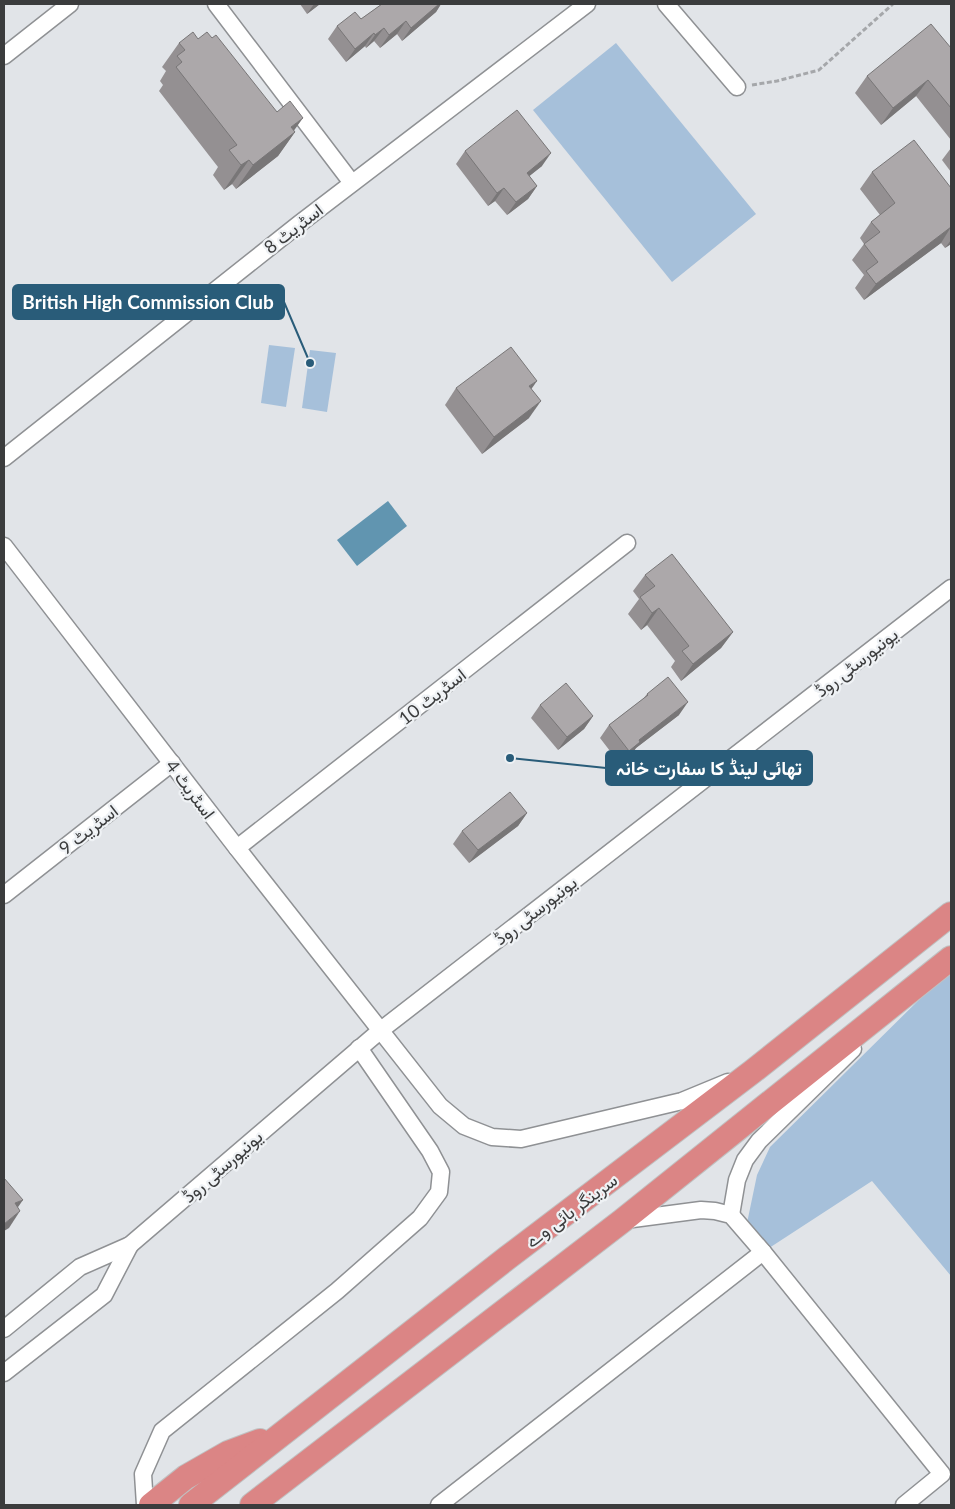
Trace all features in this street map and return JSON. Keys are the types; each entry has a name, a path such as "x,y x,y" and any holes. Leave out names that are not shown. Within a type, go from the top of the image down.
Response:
{"highway":[{"name":"سرینگر ہائی وے","path":"191,1505 507,1258 752,1072 951,914"},
{"path":"252,1505 622,1221 951,958"},
{"path":"150,1505 186,1477 228,1453 287,1430"}],"street":[{"path":"4,56 70,4"},
{"path":"216,4 352,183"},
{"name":"اسٹریٹ 8","path":"4,458 352,183 586,4"},
{"path":"666,4 737,87"},
{"name":"اسٹریٹ 10","path":"237,848 627,543"},
{"name":"اسٹریٹ 4","path":"4,546 237,848 440,1106 464,1126 492,1137 521,1139 682,1101 752,1072"},
{"name":"یونیورسٹی روڈ","path":"4,1329 80,1267 130,1245 381,1030 951,588"},
{"name":"اسٹریٹ 9","path":"4,895 172,763"},
{"path":"731,1215 737,1180 745,1160 759,1141 926,978"},
{"path":"145,1505 143,1474 162,1431 337,1291 420,1218 439,1192 441,1172 430,1151 359,1048"},
{"path":"622,1221 701,1210 731,1215 942,1474 904,1505"},
{"name":"یونیورسٹی روڈ","path":"4,1372 104,1295 130,1245"},
{"path":"438,1505 763,1252"}],"path":[{"path":"737,87 777,81 819,70 893,4"}],"shaded area":[{"path":"616,43 756,214 672,282 533,110"},
{"path":"269,345 295,348 286,407 261,403"},
{"path":"310,350 336,353 327,412 302,408"},
{"path":"388,501 407,526 357,566 337,540"},
{"path":"951,973 951,1276 872,1181 763,1252 747,1223 757,1175 770,1147 934,985"}],"building":[{"path":"382,4 439,4 411,28 406,21 389,35 384,28 375,35 374,33 355,49 337,26 355,12 361,19"},
{"path":"931,24 951,48 951,108 928,80 893,108 867,76"},
{"path":"193,32 198,39 207,32 212,38 216,35 277,112 290,101 303,118 291,127 295,132 253,165 249,160 241,165 229,150 237,145 176,67 182,62 177,56 185,50 179,43"},
{"path":"517,110 551,153 527,173 537,186 516,202 504,188 497,193 465,151"},
{"path":"914,140 951,188 951,227 876,284 866,271 878,262 864,244 880,232 871,222 895,203 872,172"},
{"path":"511,347 537,381 529,386 541,401 494,437 456,388"},
{"path":"672,554 733,632 693,664 682,651 689,646 659,608 652,613 640,597 655,586 645,575"},
{"path":"668,677 688,702 639,740 640,742 629,751 609,725"},
{"path":"566,683 593,716 567,737 540,705"},
{"path":"510,792 527,813 478,850 462,831"},
{"path":"4,1178 23,1200 15,1203 20,1211 4,1224"}],"place":[{"name":"British High Commission Club","path":"310,363"},
{"name":"تھائی لینڈ کا سفارت خانہ","path":"510,758"}]}
